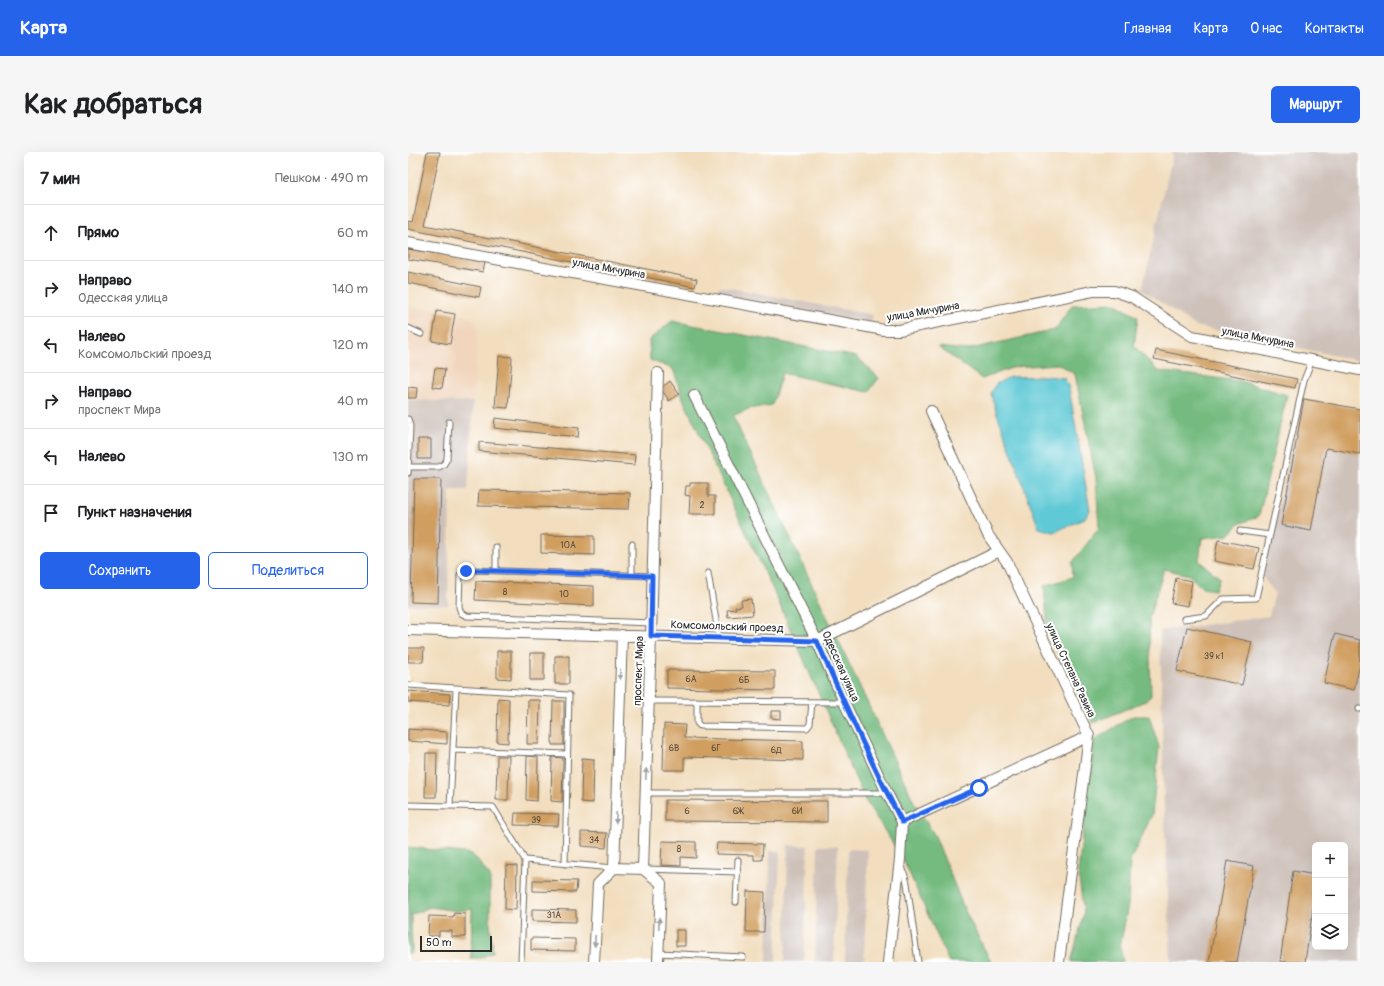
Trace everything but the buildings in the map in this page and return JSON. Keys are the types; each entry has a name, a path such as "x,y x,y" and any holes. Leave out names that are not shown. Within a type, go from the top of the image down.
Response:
{"street":[{"name":"улица Мичурина","path":"408,243 884,330 899,330 1093,291 1114,291 1132,297 1192,336 1360,370"},
{"name":"проспект Мира","path":"643,869 658,373"},
{"name":"Одесская улица","path":"694,395 817,641 887,794 902,822"},
{"name":"улица Степана Разина","path":"931,411 988,534 1008,562 1089,736"},
{"name":"Комсомольский проезд","path":"408,630 817,641 999,551"},
{"name":"проспект Мира","path":"614,868 622,635"},
{"path":"888,962 900,859 902,822 1089,736"},
{"path":"1059,962 1089,736"},
{"path":"594,962 598,884 614,868 643,869 661,883 658,958"}],"lane":[{"path":"408,328 421,334"},
{"path":"1184,619 1206,616 1223,599 1256,598 1304,380 1312,360"},
{"path":"408,419 410,426 408,473"},
{"path":"408,467 439,467 444,464 447,459 449,422"},
{"path":"1240,531 1270,535"},
{"path":"632,544 632,575"},
{"path":"496,547 496,571"},
{"path":"651,623 467,616 461,613 458,607 460,575 466,571 472,570 652,576"},
{"path":"708,572 719,638"},
{"path":"408,685 569,695 565,864"},
{"path":"450,806 456,689"},
{"path":"649,701 844,702"},
{"path":"697,701 697,723 700,726 806,728 810,724 812,702"},
{"path":"454,750 567,754"},
{"path":"646,793 887,794"},
{"path":"408,806 492,807 525,860 520,962"},
{"path":"900,859 907,883 918,962"},
{"path":"525,860 614,868"},
{"path":"736,902 738,860"},
{"path":"643,869 738,872"},
{"path":"658,958 744,957"}],"shaded area":[{"path":"1173,152 1360,152 1360,361 1196,326 1142,290"},
{"path":"719,286 873,315 871,323 717,294"},
{"path":"408,306 454,312 471,318 478,324 473,402 408,400"},
{"path":"1304,399 1360,409 1360,962 1171,962 1164,807 1160,631 1269,616 1275,593 1262,576"},
{"path":"408,400 473,402 468,490 450,490 448,605 408,605"},
{"path":"788,845 808,846 804,962 785,962"},
{"path":"818,846 838,846 834,962 815,962"},
{"path":"848,849 868,850 864,962 845,962"},
{"path":"770,851 780,851 776,962 767,962"}],"green space":[{"path":"1114,303 1138,317 1134,346 1158,371 1240,381 1287,395 1259,516 1239,524 1229,535 1202,538 1199,561 1220,578 1215,590 1202,588 1189,575 1164,569 1149,618 1151,696 1145,701 1093,723 1048,632 1044,586 1073,577 1072,563 1099,528 1096,478 1075,374 1058,364 1014,367 982,379 938,347 966,350 1055,330 1072,305"},
{"path":"672,321 857,357 879,378 868,392 782,373 772,405 748,409 733,416 914,802 935,836 965,911 991,962 949,962 903,859 865,800 775,594 684,401 673,369 650,360 649,340"},
{"path":"1133,716 1149,716 1159,747 1152,815 1130,861 1128,905 1120,947 1123,962 1071,962 1084,913 1078,872 1094,740"},
{"path":"408,847 472,854 490,876 490,923 493,952 481,958 471,958 472,909 458,911 430,907 411,915 412,952 408,954"}],"water":[{"path":"1046,376 1064,378 1069,388 1090,510 1084,519 1054,532 1039,528 995,408 991,393 996,384 1010,377"}],"route":[{"path":"466,571 652,576 651,636 817,641 887,794 902,822 979,788"}]}
